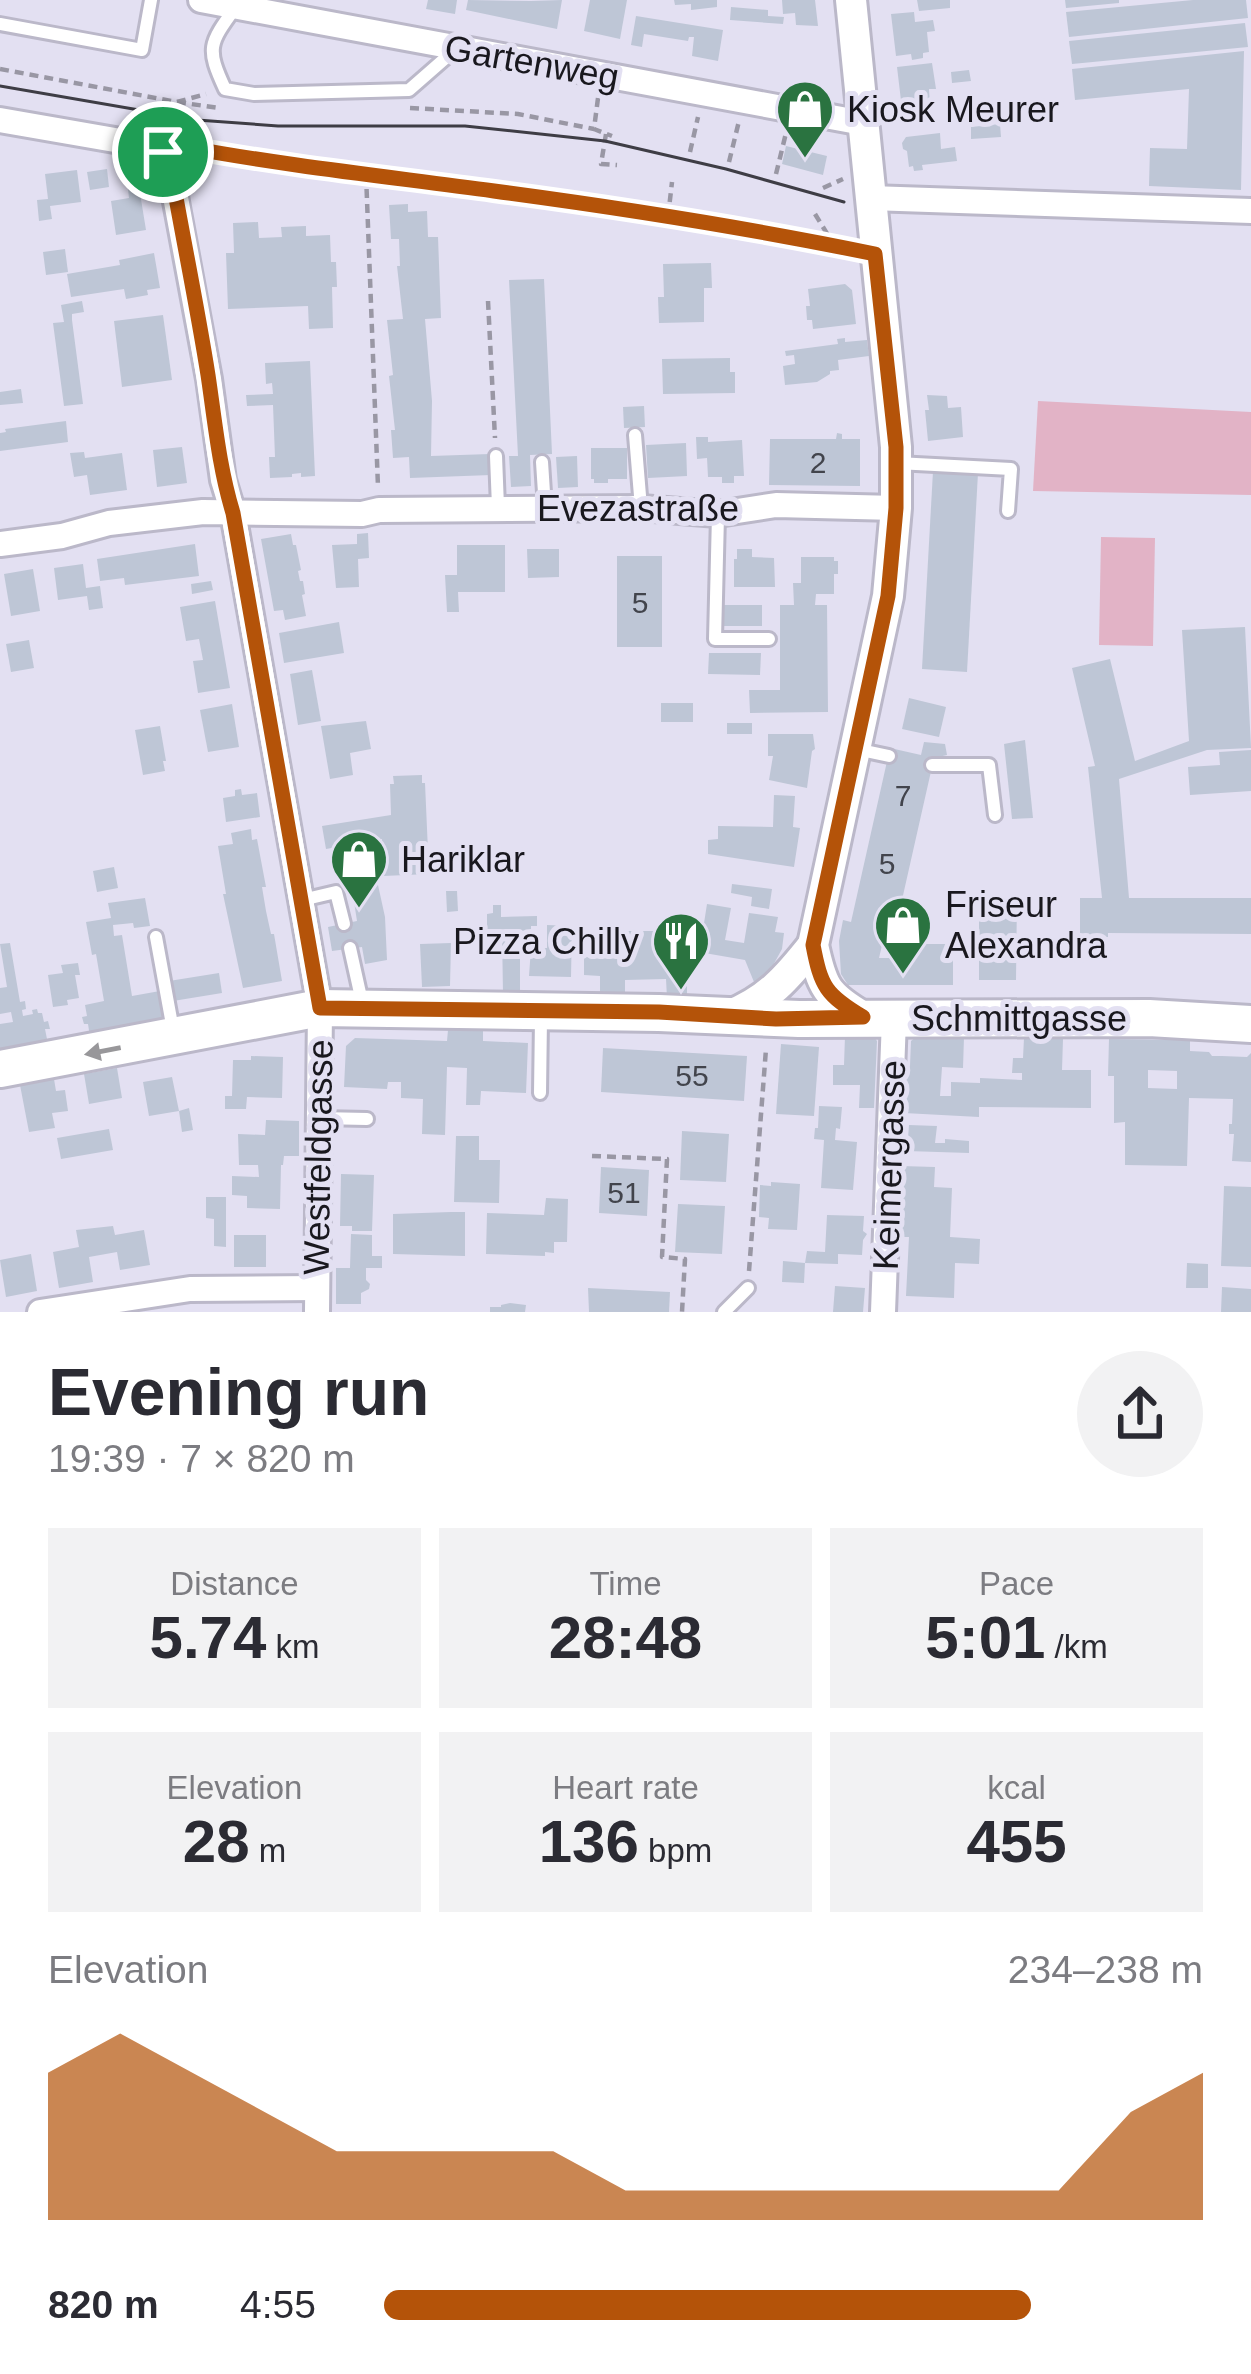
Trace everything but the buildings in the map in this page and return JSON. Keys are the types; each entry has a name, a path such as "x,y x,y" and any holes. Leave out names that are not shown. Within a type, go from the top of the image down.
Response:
{"main road":[{"name":"Schmittgasse","path":"0,1069 320,1008 769,1018 1149,1018 1251,1024"}],"street":[{"name":"Gartenweg","path":"201,0 863,123"},
{"path":"851,0 896,463 896,508 888,596 813,945 820,982 841,1004 879,1018"},
{"path":"0,120 163,152"},
{"name":"Westfeldgasse","path":"163,152 170,164 320,1008 317,1300"},
{"path":"870,198 1251,211"},
{"name":"Evezastraße","path":"0,544 203,512 362,514 498,507 718,514 776,505 896,508"},
{"path":"725,1017 753,1006 785,980 813,945"},
{"name":"Keimergasse","path":"879,1018 883,1312"},
{"path":"40,1312 191,1300 317,1300"}],"lane":[{"path":"0,24 142,50 152,0"},
{"path":"236,7 217,33 211,59 225,89 254,94 409,90 457,48"},
{"path":"635,435 640,508"},
{"path":"496,456 498,507"},
{"path":"542,462 545,508"},
{"path":"896,463 1011,469 1008,511"},
{"path":"718,514 716,639 769,639"},
{"path":"855,749 889,756"},
{"path":"932,765 989,765 995,815"},
{"path":"302,900 336,892 344,924"},
{"path":"156,937 174,1037"},
{"path":"350,948 364,1009"},
{"path":"539,1093 541,1011"},
{"path":"319,1118 367,1119"},
{"path":"724,1312 748,1288"}],"path":[{"path":"0,68 234,110"},
{"path":"594,128 603,75"},
{"path":"177,102 225,89"},
{"path":"690,152 704,93"},
{"path":"729,162 743,101"},
{"path":"409,108 518,114 594,128 609,135 601,164 617,165"},
{"path":"776,174 792,110"},
{"path":"163,152 185,147 668,217 875,254"},
{"path":"366,174 380,510"},
{"path":"668,217 672,182"},
{"path":"815,214 834,245"},
{"path":"488,301 496,456"},
{"path":"748,1288 769,1018"},
{"path":"592,1156 667,1160 662,1258 685,1258 682,1312"}],"shaded area":[{"path":"1038,401 1251,412 1251,495 1033,491"},
{"path":"1101,537 1155,538 1153,646 1099,645"}],"tram line":[{"path":"0,86 197,120 278,126 465,126 605,141 844,202"}],"place":[{"name":"Kiosk Meurer","path":"805,160"},
{"name":"Hariklar","path":"359,910"},
{"name":"Friseur Alexandra","path":"903,976"},
{"name":"Pizza Chilly","path":"681,992"}],"route":[{"path":"185,147 493,190 875,254 896,447 896,508 888,596 813,945 820,982 841,1004 863,1017 320,1008 170,164 163,152 185,147"}]}
